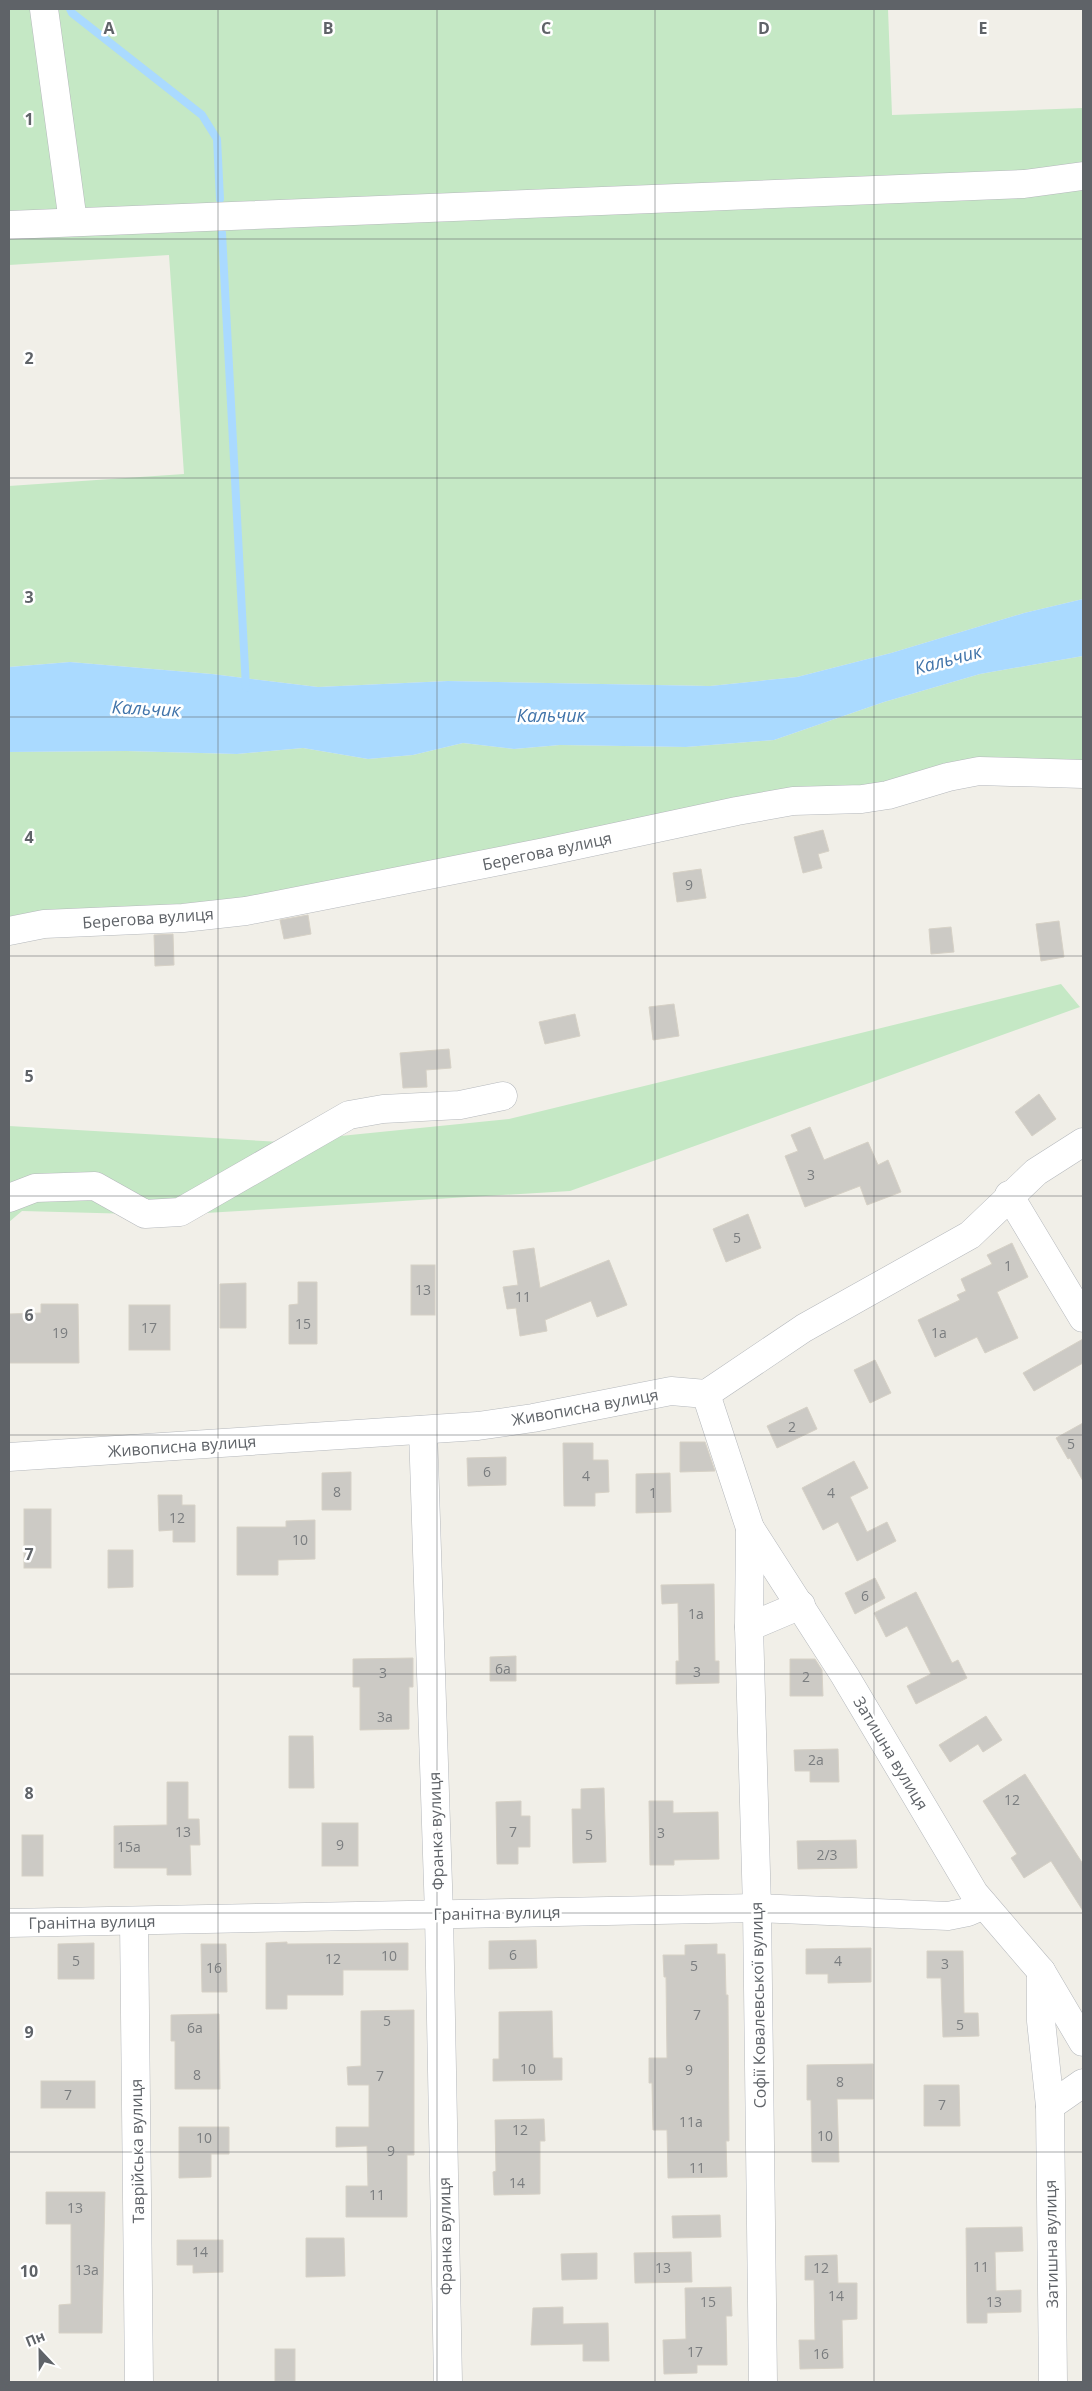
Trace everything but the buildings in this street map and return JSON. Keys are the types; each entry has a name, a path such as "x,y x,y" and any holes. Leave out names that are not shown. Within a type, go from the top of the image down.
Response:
{"street":[{"path":"44,9 73,222"},
{"path":"9,225 1014,184 1083,176"},
{"name":"Берегова вулиця","path":"9,930 44,924 183,918 246,911 545,852 737,811 793,801 862,799 979,771 1083,774"},
{"path":"9,1198 35,1188 95,1186 145,1214 180,1212 349,1115 382,1109 460,1105 503,1096"},
{"path":"706,1394 804,1328 970,1235 1009,1195 1036,1172 1083,1142"},
{"path":"1009,1195 1083,1318"},
{"name":"Живописна вулиця","path":"9,1457 423,1430 533,1418 671,1391 706,1394"},
{"name":"Софії Ковалевської вулиця","path":"706,1394 750,1528 749,1627 764,2382"},
{"name":"Франка вулиця","path":"423,1430 439,1915 448,2382"},
{"name":"Затишна вулиця","path":"750,1528 801,1605 974,1893 1041,1971 1083,2042"},
{"path":"749,1627 801,1605"},
{"name":"Гранітна вулиця","path":"9,1923 756,1908 948,1916 968,1912 984,1905"},
{"name":"Таврійська вулиця","path":"134,1921 139,2382"},
{"name":"Затишна вулиця","path":"1041,1971 1041,2021 1050,2106 1053,2382"},
{"path":"1050,2106 1083,2083"}],"green space":[{"path":"9,9 888,9 892,115 1083,108 1083,599 1024,613 891,653 797,677 710,686 448,681 318,687 212,674 70,662 9,667 9,486 184,474 169,255 9,265"},
{"path":"1083,656 1083,774 979,771 246,911 9,931 9,752 126,751 237,754 303,748 368,759 413,755 463,743 514,749 560,745 686,747 774,740 884,702 980,674"},
{"path":"1061,984 1080,1007 570,1191 172,1215 22,1211 9,1222 9,1126 281,1142 509,1119"}],"water":[{"name":"Кальчик","path":"1083,599 1083,656 980,674 884,702 774,740 686,747 560,745 514,749 463,743 413,755 368,759 303,748 237,754 126,751 9,752 9,667 70,662 212,674 318,687 448,681 710,686 797,677 891,653 1024,613"}],"waterway":[{"path":"70,9 72,13 202,115 217,139 220,199"},
{"path":"222,233 246,688"}]}
